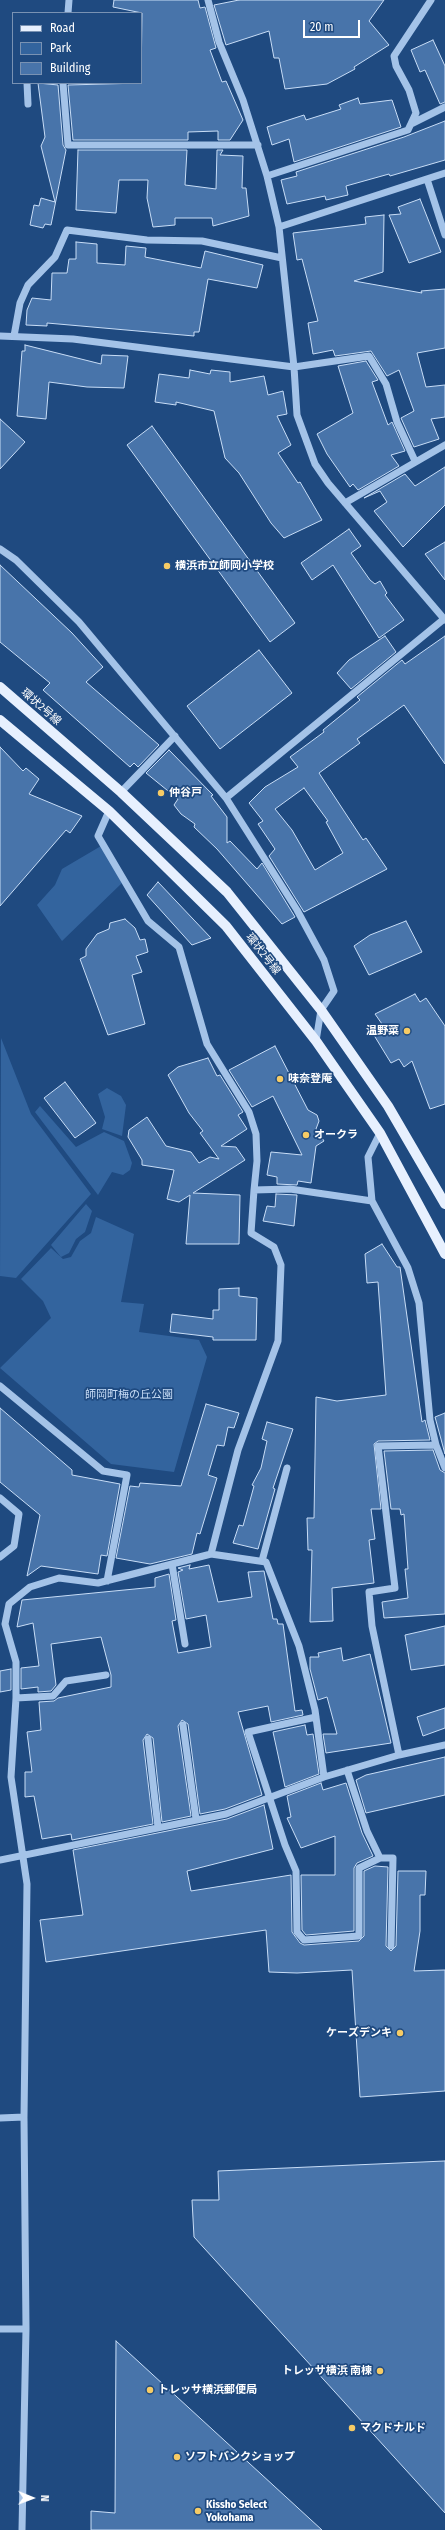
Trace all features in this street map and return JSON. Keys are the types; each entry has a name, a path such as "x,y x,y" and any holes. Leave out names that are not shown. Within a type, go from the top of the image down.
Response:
{"main road":[{"name":"環状2号線","path":"0,687 121,792 226,892 321,1010 388,1106 445,1204"},
{"name":"環状2号線","path":"0,720 109,811 226,926 316,1041 380,1133 445,1254"}],"street":[{"path":"68,12 69,0"},
{"path":"208,0 219,42 243,100 258,146 279,227 294,367 297,415 315,464 345,503 445,619 226,798"},
{"path":"267,176 408,130 416,113 409,90 396,66 394,56 431,0"},
{"path":"27,84 28,104"},
{"path":"63,84 68,145 258,146"},
{"path":"411,124 445,107"},
{"path":"279,227 445,173"},
{"path":"426,179 445,236"},
{"path":"14,336 20,303 28,285 55,257 67,230 147,240 202,241 282,258"},
{"path":"0,336 73,339 294,367 368,356 386,384 397,422 415,461"},
{"path":"345,503 415,461 445,445"},
{"path":"0,549 16,560 79,622 226,798 297,910 324,960 334,991 321,1010 316,1041"},
{"path":"121,792 175,736"},
{"path":"109,811 98,836 148,921 179,947 207,1044 249,1112 256,1134 257,1162 251,1233 274,1248 281,1265 278,1341 238,1450 211,1554"},
{"path":"380,1133 368,1157 372,1201 408,1268 419,1303 430,1420 436,1445 445,1468"},
{"path":"254,1190 290,1189 372,1201"},
{"path":"0,1386 103,1471 127,1475 107,1581"},
{"path":"399,1755 372,1626 369,1592 395,1588 378,1446 436,1445"},
{"path":"262,1561 287,1468"},
{"path":"0,1498 19,1514 14,1546 0,1557"},
{"path":"22,2530 26,2329 24,2117 27,1884 11,1777 16,1698 16,1662 2,1624 9,1604 30,1586 59,1578 98,1583 211,1554 266,1562 299,1646 316,1717 324,1777"},
{"path":"172,1564 185,1644"},
{"path":"16,1698 53,1696 66,1681 106,1675"},
{"path":"316,1717 248,1732 285,1846 296,1871 297,1932 304,1940 359,1936 359,1868 380,1858 393,1858 391,1946"},
{"path":"183,1725 196,1819"},
{"path":"148,1738 158,1827"},
{"path":"0,1860 226,1814 324,1777 399,1755 445,1745"},
{"path":"347,1770 367,1831 380,1858"},
{"path":"0,2118 24,2117"},
{"path":"0,2328 26,2329"}],"green space":[{"path":"101,846 122,883 62,941 37,905 55,885 62,869"},
{"path":"1,1038 31,1114 91,1194 16,1278 0,1276"},
{"path":"107,1088 121,1096 126,1105 122,1136 102,1129 105,1117 98,1094"},
{"path":"40,1106 76,1147 104,1132 124,1141 132,1163 130,1170 123,1175 112,1172 98,1195 35,1112"},
{"path":"86,1204 92,1211 85,1232 76,1239 69,1253 61,1257 51,1245"},
{"name":"師岡町梅の丘公園","path":"96,1217 134,1234 121,1302 144,1304 139,1332 199,1340 207,1357 174,1472 111,1464 0,1368 51,1318 43,1301 21,1279 51,1248 63,1259 71,1257 80,1241 91,1233"}],"building":[{"path":"114,0 198,0 200,8 205,7 216,48 210,50 222,82 226,81 243,120 230,140 218,140 218,131 188,132 188,140 73,140 68,85 142,84 142,12 113,7"},
{"path":"239,0 384,0 369,21 389,45 354,67 355,69 327,84 285,89 279,58 274,58 269,31 226,45 214,5"},
{"path":"433,40 445,66 445,102 440,104 425,70 420,72 411,50"},
{"path":"38,84 58,85 63,145 66,150 51,225 45,224 43,228 30,225 34,205 39,206 41,198 55,202 41,146 45,137"},
{"path":"358,98 360,104 392,100 401,127 294,162 289,139 272,145 267,127 304,115 306,120 341,109 339,105"},
{"path":"445,121 445,160 390,176 389,174 346,186 348,195 326,200 325,196 287,204 281,180 297,176 296,172 404,137"},
{"path":"78,150 187,150 185,185 216,189 217,150 223,150 220,155 243,156 242,188 246,188 249,216 213,226 212,218 175,218 175,225 153,227 147,198 148,180 119,180 116,213 76,210"},
{"path":"420,199 441,252 409,263 389,215 401,214 398,207"},
{"path":"384,215 383,272 354,281 422,293 421,291 445,289 445,348 417,353 426,387 445,385 445,417 431,419 439,439 414,447 401,418 414,411 399,370 387,376 371,351 335,356 333,350 313,354 308,323 318,321 302,259 297,260 293,233 366,224 365,217"},
{"path":"76,242 97,244 97,263 125,265 126,246 146,248 145,257 201,268 205,251 263,265 257,288 208,279 199,332 194,332 194,336 47,323 47,326 26,325 27,310 32,298 51,300 52,273 67,273 69,259 76,259"},
{"path":"25,345 101,364 102,355 128,356 124,388 87,387 49,382 46,419 17,416 22,351 25,351"},
{"path":"366,361 378,380 372,382 388,425 392,422 405,451 391,455 399,466 358,490 353,484 350,487 327,454 317,434 353,413 338,366"},
{"path":"190,370 210,374 211,370 230,372 230,382 264,376 268,395 283,391 287,414 277,416 291,445 278,453 298,483 300,482 322,520 284,538 271,523 239,473 225,458 214,411 176,402 176,405 155,402 159,374 189,378"},
{"path":"0,419 25,442 0,469"},
{"path":"152,426 295,623 270,642 127,445"},
{"path":"445,467 445,505 403,547 374,511 387,502 380,491 364,498 405,474 415,486"},
{"path":"349,529 361,546 351,553 370,580 375,584 380,581 387,593 385,595 404,620 379,638 333,565 312,580 301,563"},
{"path":"445,542 445,580 425,554"},
{"path":"0,565 72,633 103,667 86,682 159,745 138,767 134,763 130,767 43,690 50,683 0,642"},
{"path":"385,636 396,652 351,689 337,673 349,660"},
{"path":"445,636 445,764 404,705 357,739 360,743 319,773 363,840 366,838 387,869 304,912 269,856 275,849 258,824 263,821 249,803 265,787 298,767 290,757 324,732 323,730 360,700 357,697 402,660 405,664","holes":["304,788 328,821 326,822 343,853 315,870 292,830 275,809"]},
{"path":"259,650 292,693 220,749 187,706"},
{"path":"0,747 23,771 26,768 39,779 29,794 82,816 70,833 66,830 0,906"},
{"path":"169,750 213,795 211,796 227,817 227,843 230,841 257,869 262,863 295,917 282,924 217,849 194,827 195,824 181,814 174,805 178,799 146,773"},
{"path":"158,882 211,938 192,945 147,895"},
{"path":"125,919 135,928 140,940 145,939 148,952 136,956 142,972 132,975 145,1024 108,1035 80,959 86,956 86,949 97,934 109,929 110,923"},
{"path":"406,921 422,952 369,975 354,946 370,935"},
{"path":"415,994 420,1002 426,998 445,1026 445,1104 430,1109 412,1061 404,1067 399,1059 391,1063 372,1032 382,1024 375,1014"},
{"path":"275,1046 308,1110 317,1115 319,1121 316,1129 324,1141 316,1146 311,1183 298,1181 297,1185 277,1184 277,1177 267,1175 271,1152 302,1155 273,1096 252,1107 229,1070"},
{"path":"208,1058 217,1076 220,1075 243,1112 238,1115 247,1129 221,1146 236,1147 245,1160 193,1193 240,1195 239,1244 186,1244 190,1195 179,1202 167,1199 174,1170 142,1165 142,1160 128,1137 129,1130 147,1117 166,1146 191,1152 199,1163 210,1157 219,1159 200,1133 203,1131 189,1113 168,1075 178,1067"},
{"path":"65,1082 96,1123 75,1138 44,1098"},
{"path":"276,1194 297,1195 294,1226 263,1221 267,1206 275,1207"},
{"path":"382,1244 397,1267 400,1267 422,1422 425,1420 430,1440 378,1441 374,1444 381,1509 371,1509 375,1539 369,1540 374,1583 332,1588 333,1621 310,1622 312,1550 308,1550 307,1518 314,1518 316,1397 337,1401 386,1395 378,1282 367,1283 365,1254"},
{"path":"239,1288 239,1296 257,1298 256,1340 213,1340 213,1337 170,1332 172,1314 213,1319 213,1310 219,1310 219,1289"},
{"path":"206,1404 239,1413 234,1428 228,1427 224,1446 217,1445 208,1475 217,1478 200,1534 197,1533 192,1554 150,1564 116,1558 130,1486 139,1487 140,1483 181,1486"},
{"path":"0,1408 72,1470 72,1475 120,1484 107,1556 101,1555 98,1574 41,1566 27,1576 40,1515 0,1482"},
{"path":"445,1413 445,1454 435,1417"},
{"path":"267,1422 293,1429 273,1488 275,1489 258,1549 233,1543 239,1525 243,1526 254,1486 252,1485 261,1468 267,1441 262,1439"},
{"path":"433,1450 440,1470 445,1473 445,1614 384,1618 382,1602 408,1598 405,1569 408,1569 404,1514 401,1515 400,1509 391,1509 384,1451"},
{"path":"190,1565 189,1569 209,1565 218,1602 252,1597 248,1572 264,1571 273,1619 277,1619 278,1624 283,1624 295,1711 302,1710 303,1715 271,1722 268,1706 238,1712 262,1795 225,1809 200,1814 188,1724 182,1720 178,1726 191,1816 162,1822 153,1738 147,1734 143,1740 153,1824 72,1840 71,1834 42,1839 34,1796 25,1797 25,1772 32,1772 27,1732 41,1730 39,1702 54,1701 58,1698 111,1687 111,1675 101,1637 51,1644 56,1685 51,1691 38,1692 38,1687 21,1689 21,1668 39,1666 33,1623 17,1627 22,1600 155,1587 155,1578 169,1574 176,1620 172,1621 178,1653 211,1647 206,1615 186,1619 178,1572 183,1570 178,1568"},
{"path":"445,1626 445,1665 411,1670 405,1635"},
{"path":"341,1648 343,1661 370,1654 391,1743 326,1753 323,1734 337,1734 327,1697 318,1700 310,1669 310,1657 319,1657 318,1653"},
{"path":"11,1669 11,1690 0,1692 0,1671"},
{"path":"445,1708 445,1728 423,1736 417,1717"},
{"path":"305,1725 307,1735 313,1734 319,1774 285,1787 273,1732"},
{"path":"445,1757 445,1795 366,1813 356,1780 366,1775"},
{"path":"321,1783 323,1790 346,1783 362,1833 373,1856 357,1863 354,1868 354,1931 306,1935 302,1930 301,1875 335,1875 335,1836 301,1848 287,1818 291,1817 287,1796"},
{"path":"264,1805 273,1849 187,1871 191,1891 291,1875 292,1932 300,1943 304,1945 359,1941 364,1936 364,1871 375,1866 388,1867 386,1946 391,1951 396,1946 398,1871 426,1871 425,1895 420,1895 420,1931 414,1971 445,1970 445,2091 360,2097 352,1970 297,1973 269,1972 266,1930 46,1962 40,1920 83,1915 73,1850 227,1819"},
{"name":"トレッサ横浜 南棟","path":"445,2161 445,2513 194,2237 192,2200 219,2200 218,2171"},
{"path":"116,2341 322,2530 91,2530 91,2511 115,2513"}],"place":[{"name":"横浜市立師岡小学校","path":"167,566"},
{"name":"仲谷戸","path":"161,793"},
{"name":"温野菜","path":"407,1031"},
{"name":"味奈登庵","path":"280,1079"},
{"name":"オークラ","path":"306,1135"},
{"name":"ケーズデンキ","path":"400,2033"},
{"name":"トレッサ横浜 南棟","path":"380,2371"},
{"name":"トレッサ横浜郵便局","path":"150,2390"},
{"name":"マクドナルド","path":"352,2428"},
{"name":"ソフトバンクショップ","path":"177,2457"},
{"name":"Kissho Select Yokohama","path":"198,2511"}]}
